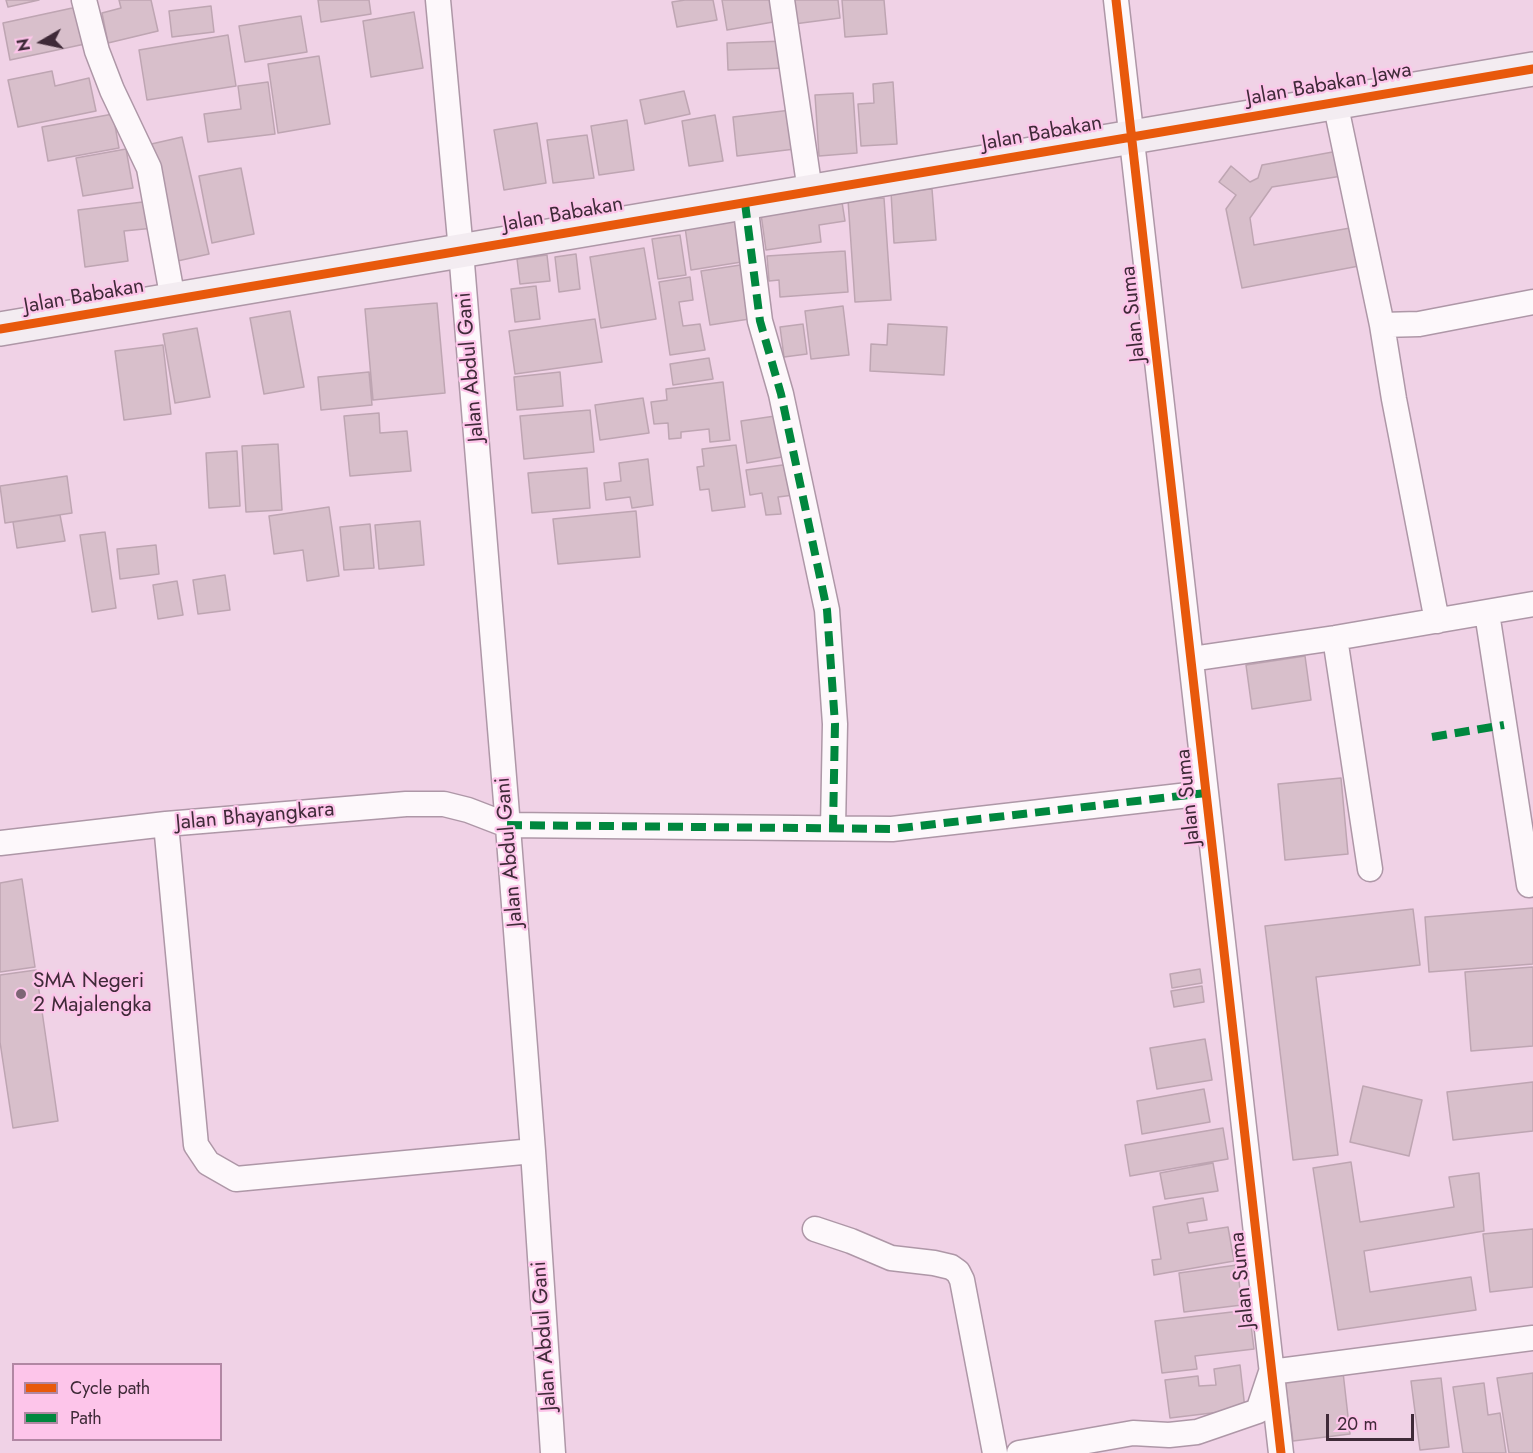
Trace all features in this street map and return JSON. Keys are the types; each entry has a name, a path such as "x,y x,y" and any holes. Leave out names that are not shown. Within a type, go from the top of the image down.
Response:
{"street":[{"path":"84,0 97,51 149,168 173,300"},
{"name":"Jalan Abdul Gani","path":"438,0 461,251 533,1152 553,1453"},
{"path":"782,0 810,192"},
{"name":"Jalan Suma","path":"1116,0 1281,1453"},
{"name":"Jalan Babakan Jawa","path":"1132,137 1533,69"},
{"path":"1335,102 1382,325 1437,621"},
{"name":"Jalan Babakan","path":"0,329 1132,137"},
{"path":"745,203 760,321 780,394 826,610 835,724 833,828"},
{"path":"1382,325 1419,324 1533,302"},
{"path":"1191,658 1335,638 1533,604"},
{"path":"1486,613 1529,885"},
{"path":"1335,638 1370,869"},
{"path":"507,825 892,829 1206,793"},
{"name":"Jalan Bhayangkara","path":"0,843 166,824 406,804 444,804 468,810 507,825"},
{"path":"166,824 196,1145 208,1163 236,1179 533,1152"},
{"path":"815,1229 891,1258 943,1265 958,1272 965,1291 995,1453"},
{"path":"1019,1453 1133,1433 1169,1435 1197,1432 1258,1411 1271,1372 1533,1338"}],"building":[{"path":"6,0 39,0 8,7"},
{"path":"119,0 151,0 158,31 108,43 102,13 121,8"},
{"path":"318,0 369,0 371,14 321,22"},
{"path":"713,0 717,20 677,27 672,2"},
{"path":"722,0 775,0 779,21 727,30"},
{"path":"791,0 838,0 840,18 794,24"},
{"path":"842,0 884,0 887,34 845,37"},
{"path":"211,6 214,32 172,37 169,11"},
{"path":"77,7 85,44 10,60 3,23"},
{"path":"414,12 423,68 371,77 363,21"},
{"path":"301,16 307,52 245,62 239,26"},
{"path":"228,35 236,86 147,100 139,50"},
{"path":"785,41 786,68 728,70 727,43"},
{"path":"319,56 330,124 278,133 268,64"},
{"path":"52,71 55,86 89,78 96,111 18,127 8,80"},
{"path":"268,82 275,134 208,142 204,114 241,109 238,86"},
{"path":"893,82 897,144 861,146 858,104 874,103 873,84"},
{"path":"684,91 690,114 645,124 640,100"},
{"path":"853,93 857,153 819,156 815,95"},
{"path":"791,110 795,149 737,156 733,117"},
{"path":"113,114 119,148 48,161 42,127"},
{"path":"715,115 723,161 689,166 682,121"},
{"path":"627,120 634,170 599,175 591,126"},
{"path":"537,123 546,183 504,190 494,130"},
{"path":"587,135 594,178 553,183 547,140"},
{"path":"182,137 209,254 173,262 147,145"},
{"path":"126,149 133,188 83,196 76,158"},
{"path":"1338,151 1342,176 1272,187 1250,218 1254,245 1350,228 1359,266 1242,288 1226,209 1236,195 1219,182 1231,166 1250,182 1258,178 1262,165"},
{"path":"241,168 254,234 212,243 199,176"},
{"path":"932,189 936,240 894,243 891,192"},
{"path":"884,198 891,300 855,302 848,200"},
{"path":"151,201 154,228 124,231 128,261 85,267 78,210"},
{"path":"842,202 845,221 819,225 821,242 766,250 761,214"},
{"path":"741,218 748,261 691,270 685,227"},
{"path":"680,235 686,275 658,279 652,239"},
{"path":"644,248 656,319 601,328 590,257"},
{"path":"845,251 848,292 780,297 779,280 769,281 767,256"},
{"path":"576,254 580,289 559,292 555,257"},
{"path":"547,255 550,281 520,284 517,259"},
{"path":"747,264 756,318 710,325 701,271"},
{"path":"690,277 693,300 679,302 683,326 700,324 705,350 670,355 659,282"},
{"path":"536,286 540,319 515,322 511,289"},
{"path":"437,303 445,393 373,400 365,309"},
{"path":"843,306 849,355 811,359 805,311"},
{"path":"290,311 304,387 264,394 250,318"},
{"path":"595,319 602,362 515,374 509,331"},
{"path":"803,324 807,354 784,357 780,327"},
{"path":"888,324 947,327 944,375 870,371 871,344 887,345"},
{"path":"197,328 210,397 175,403 163,334"},
{"path":"163,345 171,414 124,420 115,351"},
{"path":"709,358 713,379 673,385 670,364"},
{"path":"369,372 372,405 321,410 318,377"},
{"path":"560,372 563,406 517,410 514,377"},
{"path":"723,382 730,440 710,442 709,429 681,432 681,438 669,439 668,423 654,424 651,402 667,400 666,389"},
{"path":"643,398 649,433 600,440 595,405"},
{"path":"590,410 594,452 524,459 520,416"},
{"path":"379,413 380,433 407,431 411,471 350,476 344,416"},
{"path":"782,415 788,456 747,463 741,421"},
{"path":"278,444 282,510 246,512 242,446"},
{"path":"736,445 745,507 712,511 709,489 700,490 697,467 704,466 702,449"},
{"path":"237,451 240,506 209,508 206,453"},
{"path":"648,459 653,505 632,508 630,497 606,500 604,483 621,481 619,463"},
{"path":"790,464 794,495 778,497 781,514 766,515 762,493 750,495 746,470"},
{"path":"587,468 590,508 532,513 528,473"},
{"path":"67,476 72,513 5,523 0,486"},
{"path":"329,507 339,576 307,581 303,550 274,554 269,516"},
{"path":"636,511 640,557 558,564 553,519"},
{"path":"60,515 65,541 17,548 13,522"},
{"path":"420,521 424,565 379,569 375,525"},
{"path":"370,524 374,568 344,570 340,527"},
{"path":"105,532 116,608 92,612 80,535"},
{"path":"156,545 159,574 120,579 117,549"},
{"path":"225,575 230,610 198,614 193,580"},
{"path":"177,581 183,615 158,619 153,585"},
{"path":"1305,656 1311,700 1252,709 1246,665"},
{"path":"1341,778 1348,854 1285,860 1278,784"},
{"path":"22,879 35,967 0,972 0,883"},
{"path":"1533,908 1533,964 1429,972 1425,917"},
{"path":"1413,909 1420,965 1316,977 1338,1155 1293,1160 1265,926"},
{"path":"1533,967 1533,1046 1471,1051 1465,972"},
{"path":"1200,969 1202,983 1172,988 1170,974"},
{"name":"SMA Negeri 2 Majalengka","path":"36,970 58,1121 13,1128 0,1042 0,975"},
{"path":"1202,986 1204,1002 1174,1007 1171,991"},
{"path":"1205,1039 1212,1080 1157,1089 1150,1048"},
{"path":"1533,1082 1533,1131 1453,1140 1447,1092"},
{"path":"1363,1086 1422,1100 1409,1156 1350,1142"},
{"path":"1204,1089 1210,1122 1142,1134 1137,1101"},
{"path":"1223,1128 1228,1159 1130,1176 1125,1145"},
{"path":"1351,1162 1360,1222 1454,1207 1449,1177 1479,1173 1484,1231 1364,1251 1370,1292 1471,1277 1476,1310 1338,1330 1313,1168"},
{"path":"1213,1163 1218,1191 1165,1199 1160,1173"},
{"path":"1203,1198 1207,1220 1187,1223 1189,1233 1228,1227 1234,1261 1154,1275 1152,1260 1161,1259 1153,1207"},
{"path":"1533,1229 1533,1287 1490,1292 1483,1234"},
{"path":"1237,1265 1242,1305 1184,1312 1179,1273"},
{"path":"1249,1310 1254,1349 1195,1356 1197,1369 1162,1373 1155,1321"},
{"path":"1240,1365 1245,1409 1170,1418 1165,1380 1198,1376 1199,1386 1216,1385 1214,1369"},
{"path":"1343,1372 1350,1434 1293,1441 1285,1380"},
{"path":"1533,1373 1533,1453 1509,1453 1497,1378"},
{"path":"1441,1378 1449,1447 1420,1450 1411,1381"},
{"path":"1484,1383 1488,1415 1500,1413 1506,1453 1463,1453 1453,1387"}],"marked path":[{"path":"745,203 760,321 781,394 827,610 835,724 833,828"},
{"path":"1432,737 1504,725"},
{"path":"507,825 892,829 1206,793"}],"cycle path":[{"path":"1116,0 1281,1453"},
{"path":"0,329 1533,69"}],"place":[{"name":"SMA Negeri 2 Majalengka","path":"21,994"}]}
